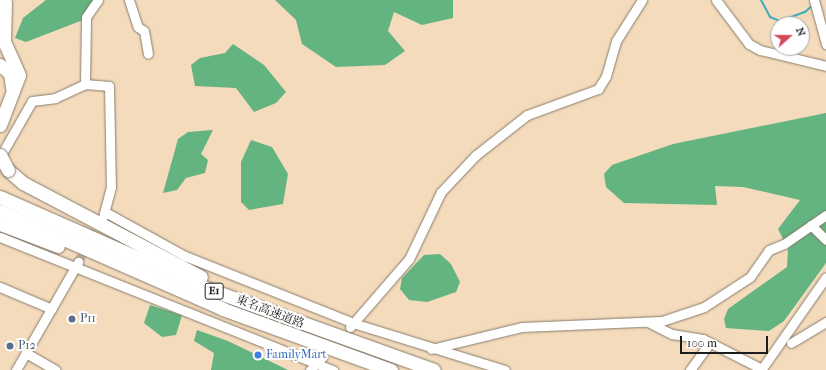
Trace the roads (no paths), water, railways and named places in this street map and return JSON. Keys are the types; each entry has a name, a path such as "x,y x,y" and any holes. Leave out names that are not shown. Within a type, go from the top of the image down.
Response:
{"highway":[{"path":"0,23 5,1"},
{"path":"0,124 19,71 4,42 5,1"},
{"path":"0,65 12,77 8,102"},
{"path":"0,156 8,170 22,183 158,257 299,324"},
{"name":"東名高速道路","path":"0,197 152,266 299,324 434,370"},
{"name":"東名高速道路","path":"0,211 148,278 391,370"},
{"path":"0,224 148,278"}],"street":[{"path":"85,84 86,17 98,0"},
{"path":"129,0 138,27 144,31 148,54"},
{"path":"351,325 409,259 441,192 476,155 527,115 598,89 606,76 616,41 642,0"},
{"path":"716,0 749,44 760,50 826,66"},
{"path":"815,4 826,44"},
{"path":"0,156 32,102 55,98 85,84 109,86 111,187 104,214 185,256 351,325 505,370"},
{"path":"431,349 522,327 662,321 704,307 754,273 769,250 826,215"},
{"path":"811,225 826,240"},
{"path":"0,237 77,264 314,366 333,370"},
{"path":"16,370 77,264"},
{"path":"647,321 672,334 710,342 761,369 826,277"},
{"path":"0,287 52,309"},
{"path":"791,343 826,322"},
{"path":"690,370 710,342"},
{"path":"26,353 55,370"}],"waterway":[{"path":"761,0 770,17 780,21 805,12 812,6"}],"tunnel":[{"path":"78,262 102,218"}],"place":[{"name":"P11","path":"72,319"},
{"name":"P12","path":"10,346"},
{"name":"FamilyMart","path":"258,355"}]}
